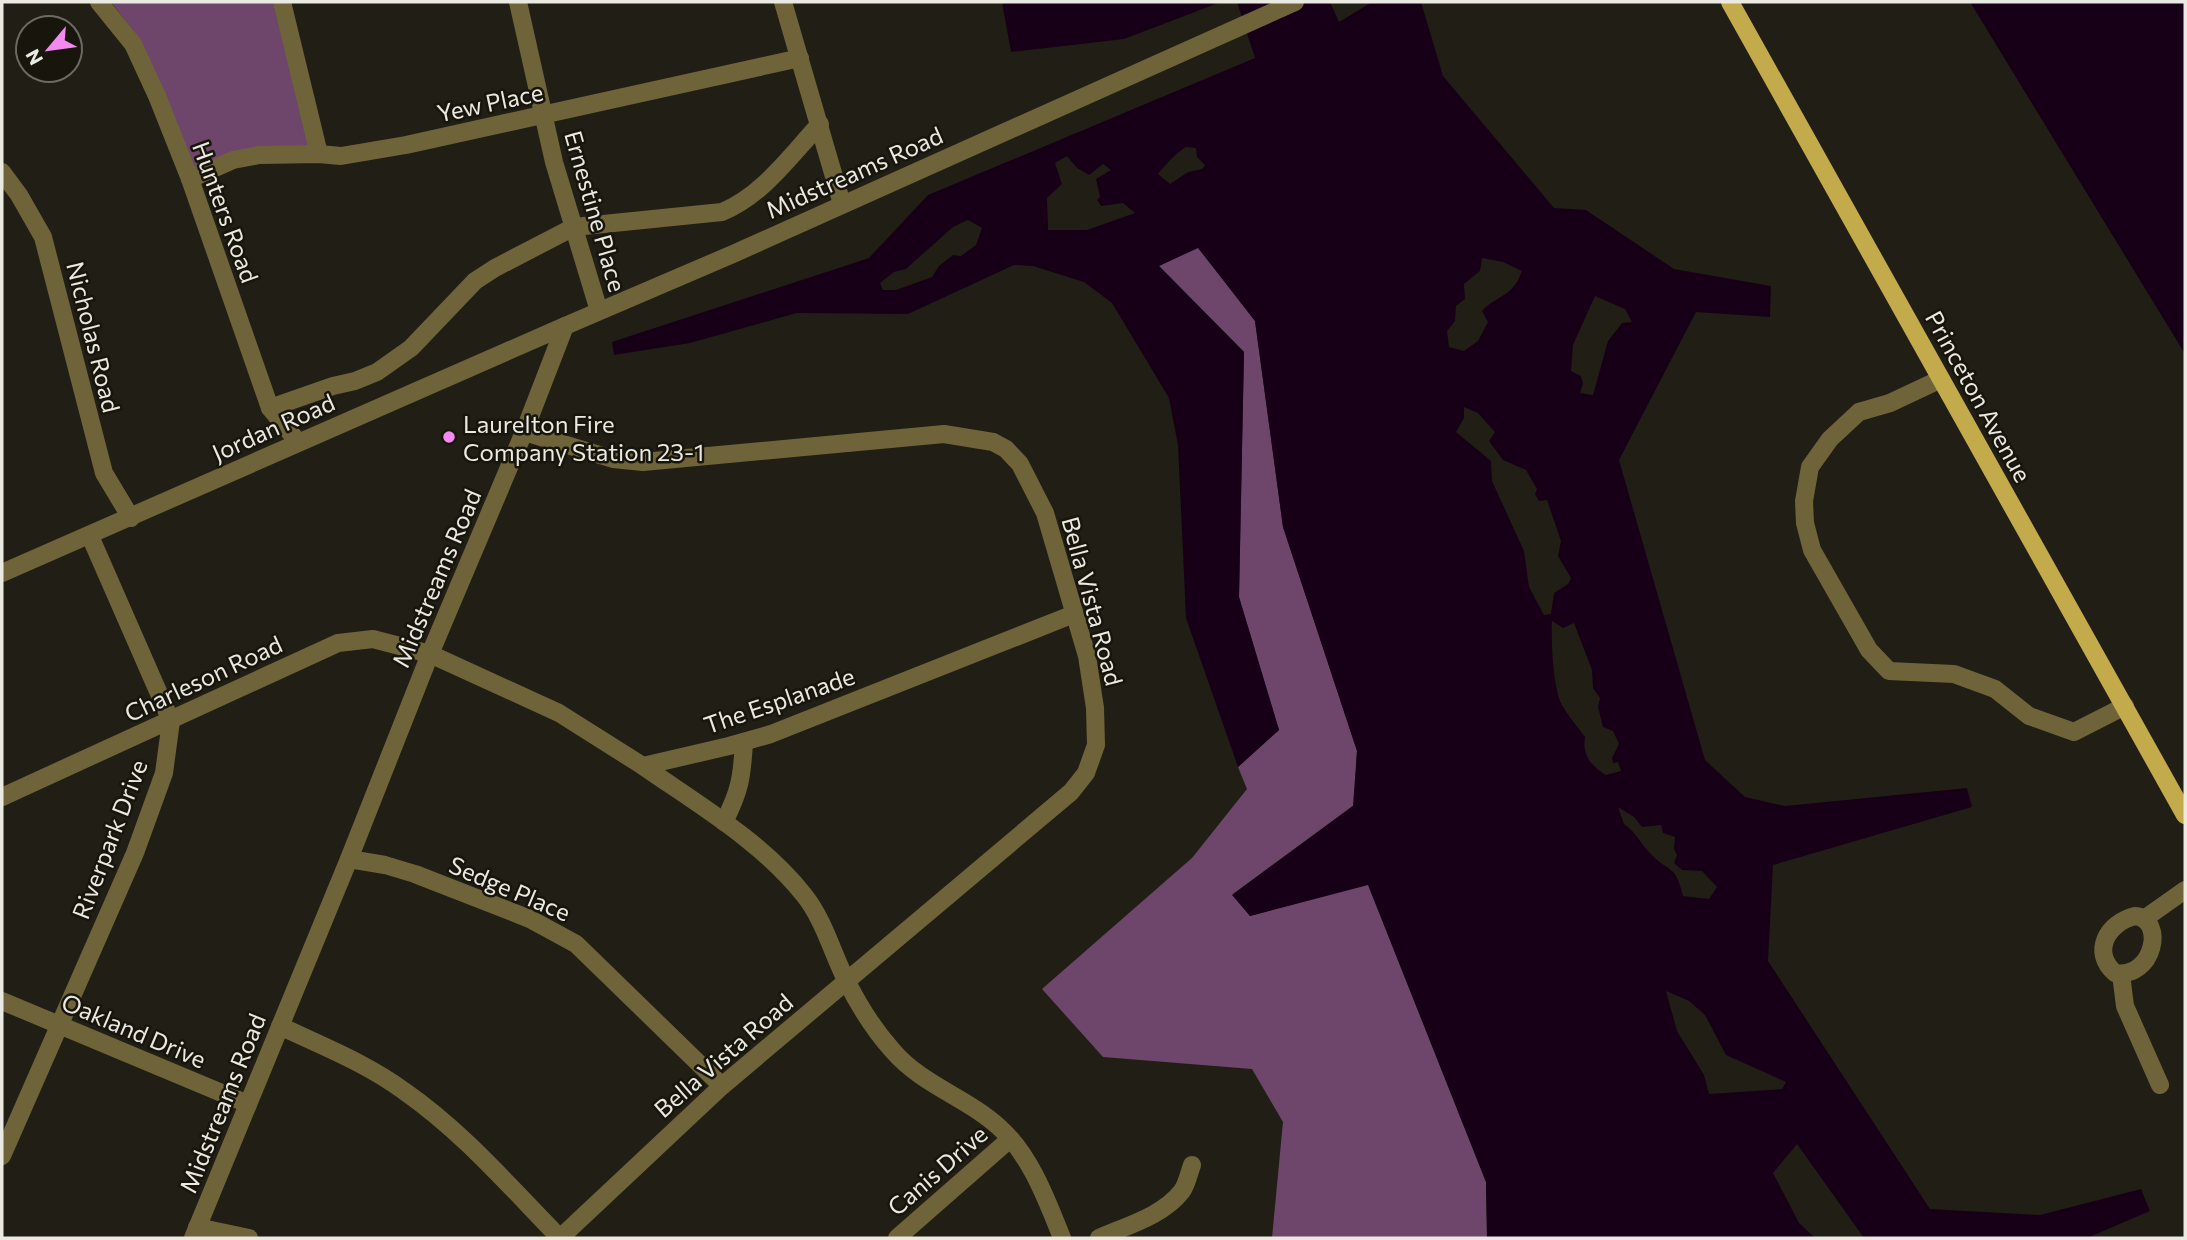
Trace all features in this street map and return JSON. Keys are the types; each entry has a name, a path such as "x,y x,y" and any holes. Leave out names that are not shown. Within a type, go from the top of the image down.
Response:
{"main road":[{"name":"Princeton Avenue","path":"1730,2 2185,815"}],"street":[{"name":"Hunters Road","path":"99,2 133,44 190,179 270,408 298,442"},
{"path":"282,2 319,154"},
{"name":"Ernestine Place","path":"518,2 543,115 600,310"},
{"path":"783,2 842,204"},
{"name":"Midstreams Road","path":"195,1233 565,326 733,254 1295,2"},
{"name":"Yew Place","path":"190,179 243,158 259,155 341,156 406,145 800,58"},
{"path":"270,408 377,372 411,348 475,281 574,227 722,212 740,205 758,191 820,124"},
{"name":"Nicholas Road","path":"2,172 19,195 43,237 104,473 131,517"},
{"name":"Jordan Road","path":"2,573 565,326"},
{"path":"1941,379 1890,403 1859,412 1830,439 1810,467 1804,501 1805,523 1812,550 1869,650 1889,671 1954,674 1995,689 2029,716 2074,732 2125,706"},
{"name":"Bella Vista Road","path":"524,432 613,458 643,462 944,434 993,442 1006,449 1020,464 1045,513 1087,656 1095,708 1096,745 1086,773 1071,792 722,1086 560,1238"},
{"path":"90,536 171,721"},
{"name":"The Esplanade","path":"643,766 771,734 1074,614"},
{"name":"Charleson Road","path":"2,797 338,643 373,639 430,654"},
{"path":"430,654 559,713 724,822 776,865 805,896 825,930 846,981 876,1032 902,1062 975,1109 1010,1139 1030,1167 1062,1238"},
{"name":"Riverpark Drive","path":"2,1156 139,841 163,773 171,721"},
{"path":"724,822 737,797 742,780 744,742"},
{"name":"Sedge Place","path":"349,859 385,864 415,874 530,919 576,944 722,1086"},
{"path":"2144,919 2185,890"},
{"path":"2135,916 2148,922 2152,937 2147,960 2136,970 2121,974 2115,973 2106,963 2103,953 2104,939 2114,926 2135,916"},
{"path":"2121,974 2125,1006 2160,1085"},
{"name":"Oakland Drive","path":"2,1001 248,1104"},
{"path":"280,1026 355,1061 403,1089 454,1129 560,1238"},
{"name":"Canis Drive","path":"897,1238 1010,1139"},
{"path":"1099,1238 1146,1218 1166,1206 1183,1190 1192,1165"},
{"path":"195,1233 248,1238"}],"shaded area":[{"path":"111,2 273,2 309,148 195,170 136,34"},
{"path":"1002,2 1221,2 1124,39 1011,52"},
{"path":"1237,2 1330,2 1339,22 1372,2 1421,2 1443,76 1554,208 1586,210 1674,269 1771,286 1770,317 1696,312 1619,460 1705,760 1745,797 1785,806 1967,788 1972,807 1773,865 1768,961 1930,1209 2040,1215 2141,1189 2150,1211 2087,1238 1864,1238 1797,1144 1773,1173 1799,1223 1815,1238 1487,1238 1486,1182 1368,885 1250,916 1232,895 1353,806 1357,751 1283,527 1255,321 1198,248 1159,266 1244,352 1239,597 1279,730 1238,767 1186,618 1178,445 1169,398 1112,303 1084,282 1033,266 1014,265 908,314 797,313 690,343 614,355 612,342 869,258 928,195 1255,58","holes":["1186,147 1196,148 1197,157 1205,165 1170,184 1158,174","1067,156 1077,168 1089,175 1103,164 1111,170 1096,179 1100,197 1097,200 1101,206 1123,203 1135,213 1087,230 1048,230 1047,198 1062,184 1055,163","968,220 982,228 976,245 961,256 953,255 939,266 932,277 896,290 883,290 880,283 894,272 906,269 953,227","1482,258 1503,262 1522,271 1511,290 1482,311 1488,322 1478,341 1464,351 1449,347 1447,331 1455,321 1456,306 1465,299 1464,284 1480,271","1595,296 1625,309 1632,322 1622,323 1608,341 1593,395 1580,393 1583,383 1581,376 1571,371 1573,345","1464,407 1478,413 1495,432 1489,441 1503,460 1526,470 1537,489 1535,494 1539,501 1547,500 1561,541 1558,556 1571,578 1568,584 1554,593 1551,614 1544,615 1529,587 1524,551 1492,481 1491,461 1456,432 1464,418","1552,621 1563,628 1574,623 1592,670 1593,688 1600,698 1598,707 1603,727 1613,731 1619,744 1612,758 1613,763 1618,762 1621,771 1606,775 1589,759 1585,749 1585,737 1559,697","1618,807 1634,817 1642,827 1661,825 1663,833 1675,837 1674,849 1677,855 1674,863 1682,870 1702,871 1717,887 1709,899 1683,896 1674,873 1650,853 1624,824","1666,991 1689,1001 1705,1015 1726,1055 1786,1082 1782,1089 1709,1094 1704,1075 1677,1031"]},
{"path":"1970,2 2185,2 2185,354"},
{"path":"1198,247 1255,321 1283,527 1357,751 1354,805 1233,894 1250,916 1368,884 1486,1182 1487,1238 1272,1238 1283,1122 1252,1069 1103,1057 1042,989 1192,858 1247,789 1238,767 1279,730 1239,597 1244,352 1159,266"}],"place":[{"name":"Laurelton Fire Company Station 23-1","path":"449,437"}]}
